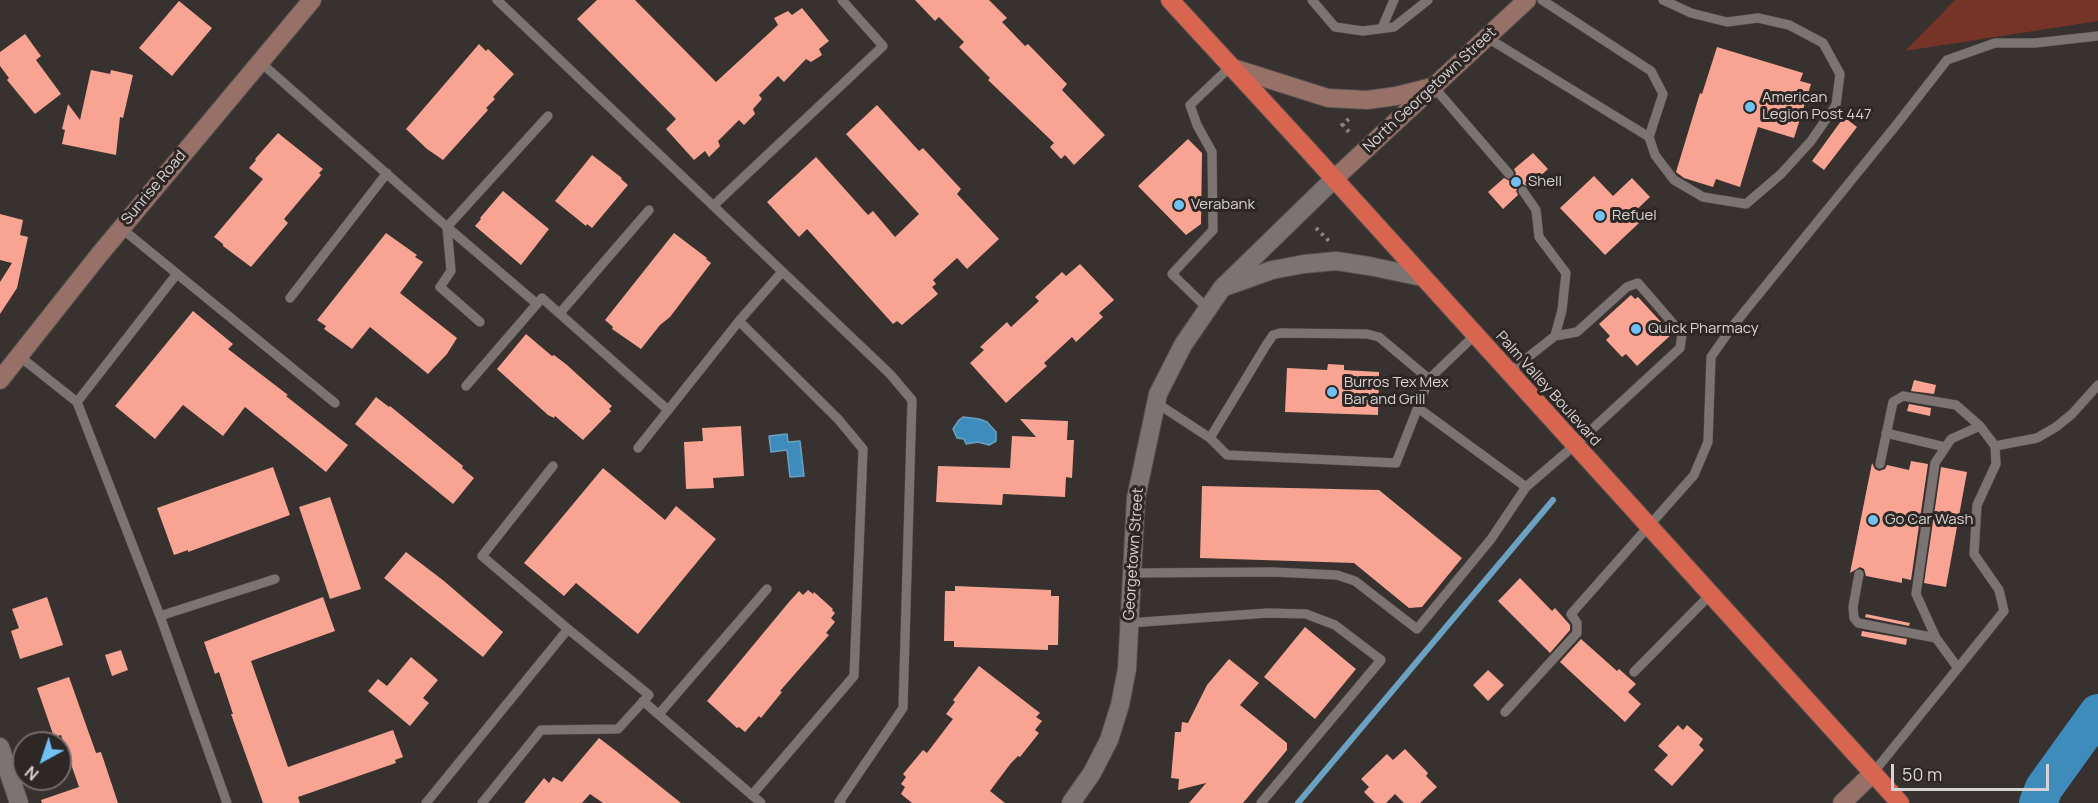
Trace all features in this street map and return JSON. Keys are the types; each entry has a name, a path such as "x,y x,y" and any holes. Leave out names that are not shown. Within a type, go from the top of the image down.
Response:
{"highway":[{"name":"Palm Valley Boulevard","path":"1170,0 1899,803"}],"street":[{"name":"Sunrise Road","path":"0,380 121,228 312,0"},
{"name":"North Georgetown Street","path":"1334,178 1527,0"},
{"path":"1230,67 1328,98 1367,100 1396,96 1433,86"},
{"name":"Georgetown Street","path":"1071,803 1092,773 1109,740 1127,669 1136,498 1155,402 1183,345 1222,288 1334,178"},
{"path":"1222,288 1272,270 1336,261 1422,277"},
{"path":"0,747 19,803"},
{"path":"1842,803 1873,773"}],"lane":[{"path":"497,0 890,374 912,400 903,708 840,803"},
{"path":"713,206 883,46 842,0"},
{"path":"1312,0 1335,27 1363,32 1394,27 1428,0"},
{"path":"1382,28 1394,0"},
{"path":"1542,0 1651,71 1663,94 1649,137 1655,155 1674,180 1703,197 1746,204 1781,174 1811,141 1836,105 1840,74 1823,43 1789,25 1758,18 1727,22 1691,13 1663,0"},
{"path":"1505,712 1577,633 1577,623 1571,614 1694,475 1708,442 1711,357 1732,327 1947,60 1995,43 2035,43 2094,36"},
{"path":"1486,37 1649,137"},
{"path":"260,61 537,304"},
{"path":"1207,308 1172,274 1213,230 1212,152 1190,105 1230,67"},
{"path":"1433,86 1509,174"},
{"path":"480,322 440,287 451,271 447,226 548,116"},
{"path":"290,298 387,174"},
{"path":"1523,191 1536,210 1539,237 1566,273 1562,310 1555,336"},
{"path":"560,313 649,210"},
{"path":"121,228 335,403"},
{"path":"638,448 739,321 782,272"},
{"path":"77,402 176,275"},
{"path":"1132,573 1273,572 1337,575 1355,581 1418,628 1491,539 1526,487 1680,348 1682,334 1638,283 1627,287 1578,332 1555,336 1509,372"},
{"path":"466,386 542,298 668,410"},
{"path":"739,321 838,419 863,449 854,676 752,795"},
{"path":"1210,438 1265,346 1273,335 1280,333 1367,334 1379,337 1429,379"},
{"path":"1155,402 1210,438 1227,455 1396,463 1429,379 1475,335"},
{"path":"19,356 77,402 160,616 227,803"},
{"path":"1995,446 2037,438 2056,427 2072,414 2098,385"},
{"path":"1873,773 2004,611 1999,590 1974,554 1977,506 1996,464 1995,446 1980,426 1956,405 1903,396 1893,402 1880,464"},
{"path":"1418,408 1526,487"},
{"path":"1958,668 1936,638 1916,594 1935,463 1951,439 1980,426"},
{"path":"1886,434 1945,447"},
{"path":"482,803 541,730 618,729 649,695 482,556 553,466"},
{"path":"1859,574 1853,607 1854,618 1858,623 1936,638"},
{"path":"160,616 275,579"},
{"path":"659,714 768,589"},
{"path":"1634,672 1711,594"},
{"path":"1129,623 1268,613 1306,614 1335,625 1382,660 1261,803"},
{"path":"426,803 568,629"},
{"path":"644,701 761,803"}],"path":[{"path":"1342,124 1349,132"},
{"path":"1316,228 1330,241 1329,252"}],"shaded area":[{"path":"1955,0 2098,0 2098,21 1905,51"}],"water":[{"path":"963,417 987,422 996,432 996,441 989,445 978,442 966,444 964,439 957,438 953,429"},
{"path":"787,434 788,442 800,441 804,476 790,477 787,450 771,452 769,436"}],"building":[{"path":"597,0 635,0 716,82 778,25 774,18 788,11 792,15 802,8 829,41 819,49 822,55 811,62 806,59 784,82 778,76 759,95 762,99 753,109 755,114 744,125 739,120 718,141 720,146 709,157 705,151 694,160 666,129 676,119 577,19"},
{"path":"915,0 989,0 1007,18 1002,22 1025,46 1028,44 1067,84 1062,90 1105,135 1074,165 1065,155 1061,159 1050,147 1054,143 988,80 990,78 959,47 964,42 939,17 935,21"},
{"path":"179,1 212,28 172,76 139,48"},
{"path":"25,34 41,56 36,60 61,94 35,114 7,80 9,78 0,66 0,52"},
{"path":"479,44 486,51 488,49 514,74 493,97 495,99 486,108 488,110 443,160 427,149 406,129"},
{"name":"American Legion Post 447","path":"1717,47 1803,73 1800,81 1811,84 1794,138 1758,127 1740,187 1716,179 1713,187 1684,178 1676,172 1700,93 1702,94"},
{"path":"91,70 110,74 111,70 133,75 123,118 120,117 116,155 62,144 65,130 62,129 68,104 80,120"},
{"path":"877,105 919,151 923,148 961,189 957,194 999,239 967,269 957,258 933,280 936,284 932,287 938,294 902,325 897,321 893,324 807,229 799,237 767,202 816,157 868,215 873,211 895,237 919,214 846,134"},
{"path":"1844,117 1857,127 1824,170 1812,161"},
{"path":"278,133 323,169 319,173 321,175 284,219 288,223 251,267 214,237 263,179 249,168"},
{"name":"Verabank","path":"1188,139 1202,153 1201,224 1186,235 1138,186"},
{"name":"Shell","path":"1533,153 1548,169 1528,187 1523,184 1519,186 1516,191 1518,195 1503,209 1488,192 1504,178 1510,181 1514,179 1516,173 1514,169"},
{"path":"592,155 628,185 592,228 587,224 586,226 555,201"},
{"name":"Refuel","path":"1594,176 1613,196 1632,178 1650,197 1631,215 1639,223 1605,255 1560,208"},
{"path":"503,191 549,229 521,265 475,226"},
{"path":"0,214 23,220 20,235 28,237 17,288 0,314 0,282 12,263 0,260"},
{"path":"386,233 417,255 415,257 423,262 400,293 457,338 447,354 428,374 370,327 352,349 324,329 326,326 317,320"},
{"path":"674,233 711,263 670,317 660,325 641,349 612,329 613,327 605,320"},
{"path":"1080,264 1114,300 1099,313 1103,317 1076,342 1072,337 1044,363 1047,366 1006,403 970,363 984,350 980,347 1007,322 1011,327 1039,301 1035,297 1062,272 1066,276"},
{"name":"Quick Pharmacy","path":"1631,295 1635,299 1638,297 1672,334 1637,366 1626,354 1622,357 1606,340 1610,336 1599,324"},
{"path":"193,311 233,344 228,349 348,445 326,472 245,407 223,436 183,405 155,439 115,406"},
{"path":"526,334 552,356 554,355 567,365 612,406 609,409 611,411 583,440 555,416 554,418 548,415 497,369"},
{"name":"Burros Tex Mex Bar and Grill","path":"1328,364 1344,365 1344,370 1379,372 1378,415 1285,412 1287,368 1327,370"},
{"path":"1914,380 1936,385 1934,394 1911,391"},
{"path":"376,397 463,466 462,468 474,478 453,504 355,424"},
{"path":"1909,404 1931,408 1930,416 1907,411"},
{"path":"1020,419 1068,421 1067,440 1074,440 1072,478 1066,477 1065,497 1003,494 1002,505 936,502 938,466 1010,468 1012,436 1036,437"},
{"path":"741,426 744,476 713,478 714,488 686,489 684,442 703,441 702,428"},
{"path":"1911,461 1928,464 1911,580 1902,578 1902,583 1866,576 1864,569 1860,567 1850,573 1872,463 1879,471 1885,469 1887,465 1909,470"},
{"path":"273,467 290,515 174,555 157,508"},
{"path":"1941,467 1967,472 1946,587 1924,583"},
{"path":"603,468 665,520 676,506 716,539 638,634 576,583 564,596 524,563"},
{"path":"1202,486 1379,490 1462,558 1422,607 1409,608 1354,563 1200,558"},
{"path":"330,497 361,589 330,599 299,507"},
{"path":"406,552 444,581 503,632 483,657 384,578"},
{"path":"1520,578 1552,611 1555,608 1570,625 1570,630 1550,653 1498,601"},
{"path":"955,586 1051,590 1051,596 1059,596 1058,645 1048,645 1048,650 954,647 954,641 944,641 945,591 955,591"},
{"path":"808,590 813,594 814,592 833,609 835,613 831,618 835,622 826,633 829,635 780,691 782,692 761,718 759,716 745,732 737,728 707,701 799,591 803,595"},
{"path":"47,597 63,645 20,659 11,631 19,628 12,609"},
{"path":"323,597 335,631 251,661 288,767 393,730 403,757 395,760 396,763 298,797 300,803 263,803 231,714 233,714 219,672 215,674 204,642"},
{"path":"1866,614 1910,623 1909,626 1865,617"},
{"path":"1305,627 1356,669 1315,719 1264,677"},
{"path":"1862,631 1907,639 1906,645 1861,636"},
{"path":"1581,639 1617,671 1619,669 1636,684 1628,692 1641,704 1625,722 1560,662"},
{"path":"121,650 128,670 112,676 105,655"},
{"path":"411,657 438,680 423,698 429,703 410,726 368,691 378,679 387,686"},
{"path":"1229,659 1259,683 1240,705 1287,743 1287,750 1243,803 1189,803 1206,783 1178,790 1179,779 1171,778 1175,732 1181,732 1182,722 1188,723 1207,685"},
{"path":"979,666 1040,713 1036,717 1042,721 1035,730 1039,733 1020,757 1018,756 1011,763 990,791 1005,803 912,803 901,794 905,787 901,784 906,777 903,774 923,750 927,753 953,719 946,714 955,702 953,700"},
{"path":"1488,670 1504,685 1488,701 1473,685"},
{"path":"69,677 96,753 101,752 118,803 42,803 41,800 79,787 72,767 72,731 52,731 37,688"},
{"path":"1678,725 1683,730 1687,725 1703,739 1699,745 1704,750 1672,786 1654,770 1668,755 1658,746"},
{"path":"599,738 681,803 603,803 590,794 582,803 524,803 544,778 549,783 553,777 562,782"},
{"path":"1405,749 1428,773 1426,776 1437,787 1420,803 1404,803 1395,794 1386,803 1375,803 1364,792 1369,787 1361,779 1387,754 1393,760"}],"waterway":[{"path":"1298,803 1553,500"},
{"path":"2038,803 2044,788 2098,713"}],"place":[{"name":"American Legion Post 447","path":"1750,107"},
{"name":"Shell","path":"1516,182"},
{"name":"Verabank","path":"1179,205"},
{"name":"Refuel","path":"1600,216"},
{"name":"Quick Pharmacy","path":"1636,329"},
{"name":"Burros Tex Mex Bar and Grill","path":"1332,392"},
{"name":"Go Car Wash","path":"1873,520"}]}
